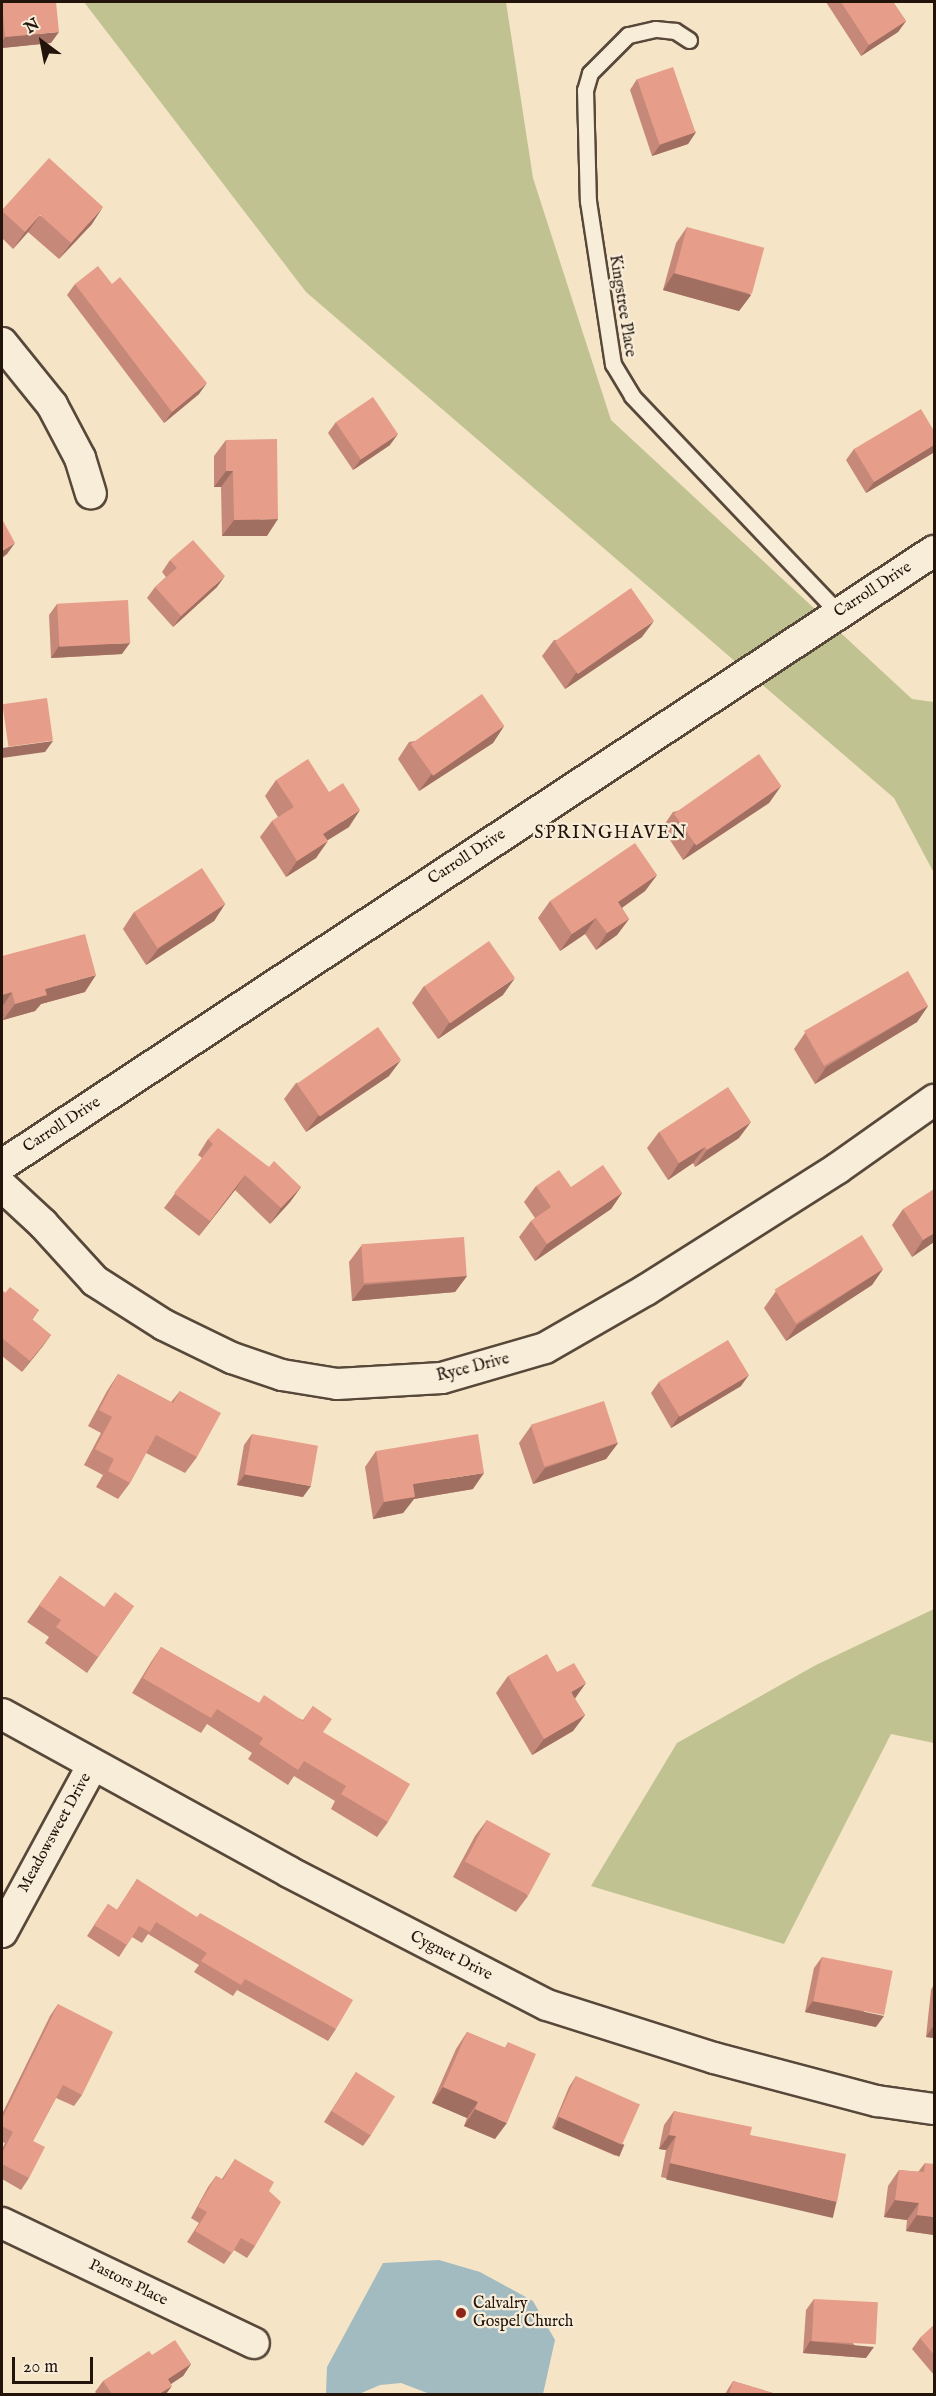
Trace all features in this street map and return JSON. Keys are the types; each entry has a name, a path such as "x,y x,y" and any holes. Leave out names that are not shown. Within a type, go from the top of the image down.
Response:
{"street":[{"path":"2,343 52,405 80,458 91,493"},
{"name":"Carroll Drive","path":"2,1165 838,612 934,551"},
{"name":"Ryce Drive","path":"2,1186 43,1224 95,1281 164,1325 232,1358 282,1375 337,1384 441,1378 545,1348 646,1290 828,1175 934,1100"},
{"name":"Cygnet Drive","path":"2,1714 92,1766 547,2005 714,2058 878,2101 934,2109"},
{"name":"Meadowsweet Drive","path":"2,1932 92,1766"},
{"name":"Pastors Place","path":"2,2223 254,2343"}],"lane":[{"name":"Kingstree Place","path":"689,40 675,31 655,29 628,35 590,73 585,90 588,201 613,364 632,396 838,612"}],"green space":[{"path":"84,2 506,2 533,178 611,420 912,699 934,702 934,873 894,798 306,292"},
{"path":"934,1609 934,1743 891,1734 784,1944 591,1886 677,1743 816,1665"}],"water":[{"name":"Calvalry Gospel Church","path":"439,2260 480,2272 533,2301 555,2340 543,2394 430,2394 401,2383 380,2385 359,2394 326,2394 327,2367 383,2263"}],"building":[{"path":"2,2 56,2 59,32 5,37"},
{"path":"841,2 893,2 906,21 869,45"},
{"path":"673,67 695,132 660,145 637,79"},
{"path":"49,158 103,207 71,243 40,215 25,232 2,211"},
{"path":"687,227 764,248 752,294 675,273"},
{"path":"98,266 112,284 120,277 207,383 172,412 75,284"},
{"path":"373,397 398,434 361,459 336,422"},
{"path":"921,409 934,431 934,445 874,482 854,449"},
{"path":"277,439 278,519 234,520 233,471 226,471 226,440"},
{"path":"2,519 15,543 2,551"},
{"path":"193,540 225,576 181,616 155,587 177,568 170,560"},
{"path":"631,588 654,621 578,674 555,641"},
{"path":"128,600 130,643 59,647 57,604"},
{"path":"482,694 504,726 433,776 411,744"},
{"path":"47,698 53,741 8,747 2,704"},
{"path":"759,754 781,786 696,846 674,814"},
{"path":"308,759 329,792 343,783 360,810 323,834 328,841 297,861 272,821 294,807 276,780"},
{"path":"635,843 657,875 618,902 629,919 607,933 596,918 572,934 550,901"},
{"path":"202,868 225,904 157,948 134,912"},
{"path":"85,934 96,975 45,989 47,995 15,1004 12,992 2,995 2,956"},
{"path":"489,941 515,978 450,1023 424,986"},
{"path":"908,971 928,1006 824,1066 804,1031"},
{"path":"378,1027 401,1060 320,1117 297,1084"},
{"path":"728,1087 751,1122 707,1150 705,1147 679,1163 659,1132"},
{"path":"218,1128 269,1167 274,1161 301,1187 281,1208 245,1175 210,1221 174,1193 213,1144 208,1139"},
{"path":"603,1165 622,1193 547,1244 531,1221 551,1207 536,1186 559,1170 571,1187"},
{"path":"934,1189 934,1233 923,1240 903,1209"},
{"path":"862,1235 883,1269 796,1324 775,1290"},
{"path":"464,1237 467,1276 364,1283 361,1244"},
{"path":"10,1287 39,1310 32,1319 51,1335 30,1361 2,1338 2,1290 5,1293"},
{"path":"728,1340 749,1375 680,1417 659,1382"},
{"path":"118,1374 173,1403 180,1391 221,1413 197,1457 156,1435 130,1483 108,1471 114,1459 95,1449 112,1417 99,1410"},
{"path":"604,1401 618,1443 544,1467 531,1425"},
{"path":"252,1434 318,1446 311,1486 245,1474"},
{"path":"478,1434 484,1473 413,1484 415,1497 384,1502 376,1451"},
{"path":"60,1576 104,1607 115,1592 134,1606 98,1657 56,1627 61,1620 39,1605"},
{"path":"161,1647 259,1703 264,1695 303,1721 313,1706 332,1719 323,1732 410,1784 388,1822 341,1794 346,1786 304,1761 298,1770 259,1744 263,1738 217,1709 211,1718 143,1678"},
{"path":"547,1654 557,1672 574,1663 586,1683 571,1692 585,1715 544,1739 508,1676"},
{"path":"487,1820 551,1854 529,1895 465,1861"},
{"path":"137,1879 197,1917 200,1913 353,2000 336,2029 245,1979 241,1985 201,1961 207,1953 156,1922 150,1932 139,1926 127,1945 94,1925 108,1904 117,1910"},
{"path":"822,1957 893,1971 884,2015 813,2001"},
{"path":"58,2004 113,2032 82,2095 63,2085 33,2141 45,2147 29,2178 2,2164 2,2153 13,2132 2,2126 2,2119"},
{"path":"467,2032 506,2048 508,2042 536,2054 507,2123 475,2109 478,2102 443,2087"},
{"path":"356,2072 395,2096 371,2135 332,2111"},
{"path":"576,2076 640,2104 622,2145 558,2116"},
{"path":"674,2111 752,2127 750,2135 846,2154 837,2202 670,2163 676,2136 669,2135"},
{"path":"235,2159 274,2182 269,2191 281,2202 255,2246 241,2238 232,2253 195,2231 207,2212 198,2207 216,2176 223,2180"},
{"path":"925,2163 934,2164 934,2217 917,2215 919,2203 895,2200 899,2170 924,2172"},
{"path":"814,2299 878,2302 876,2344 812,2341"},
{"path":"934,2325 934,2355 920,2338"},
{"path":"175,2340 191,2364 168,2379 172,2386 159,2394 112,2394 103,2381 149,2351 152,2355"},
{"path":"733,2381 776,2394 729,2394"}],"place":[{"name":"Calvalry Gospel Church","path":"461,2313"}],"district":[{"name":"SPRINGHAVEN","path":"611,834"}]}
